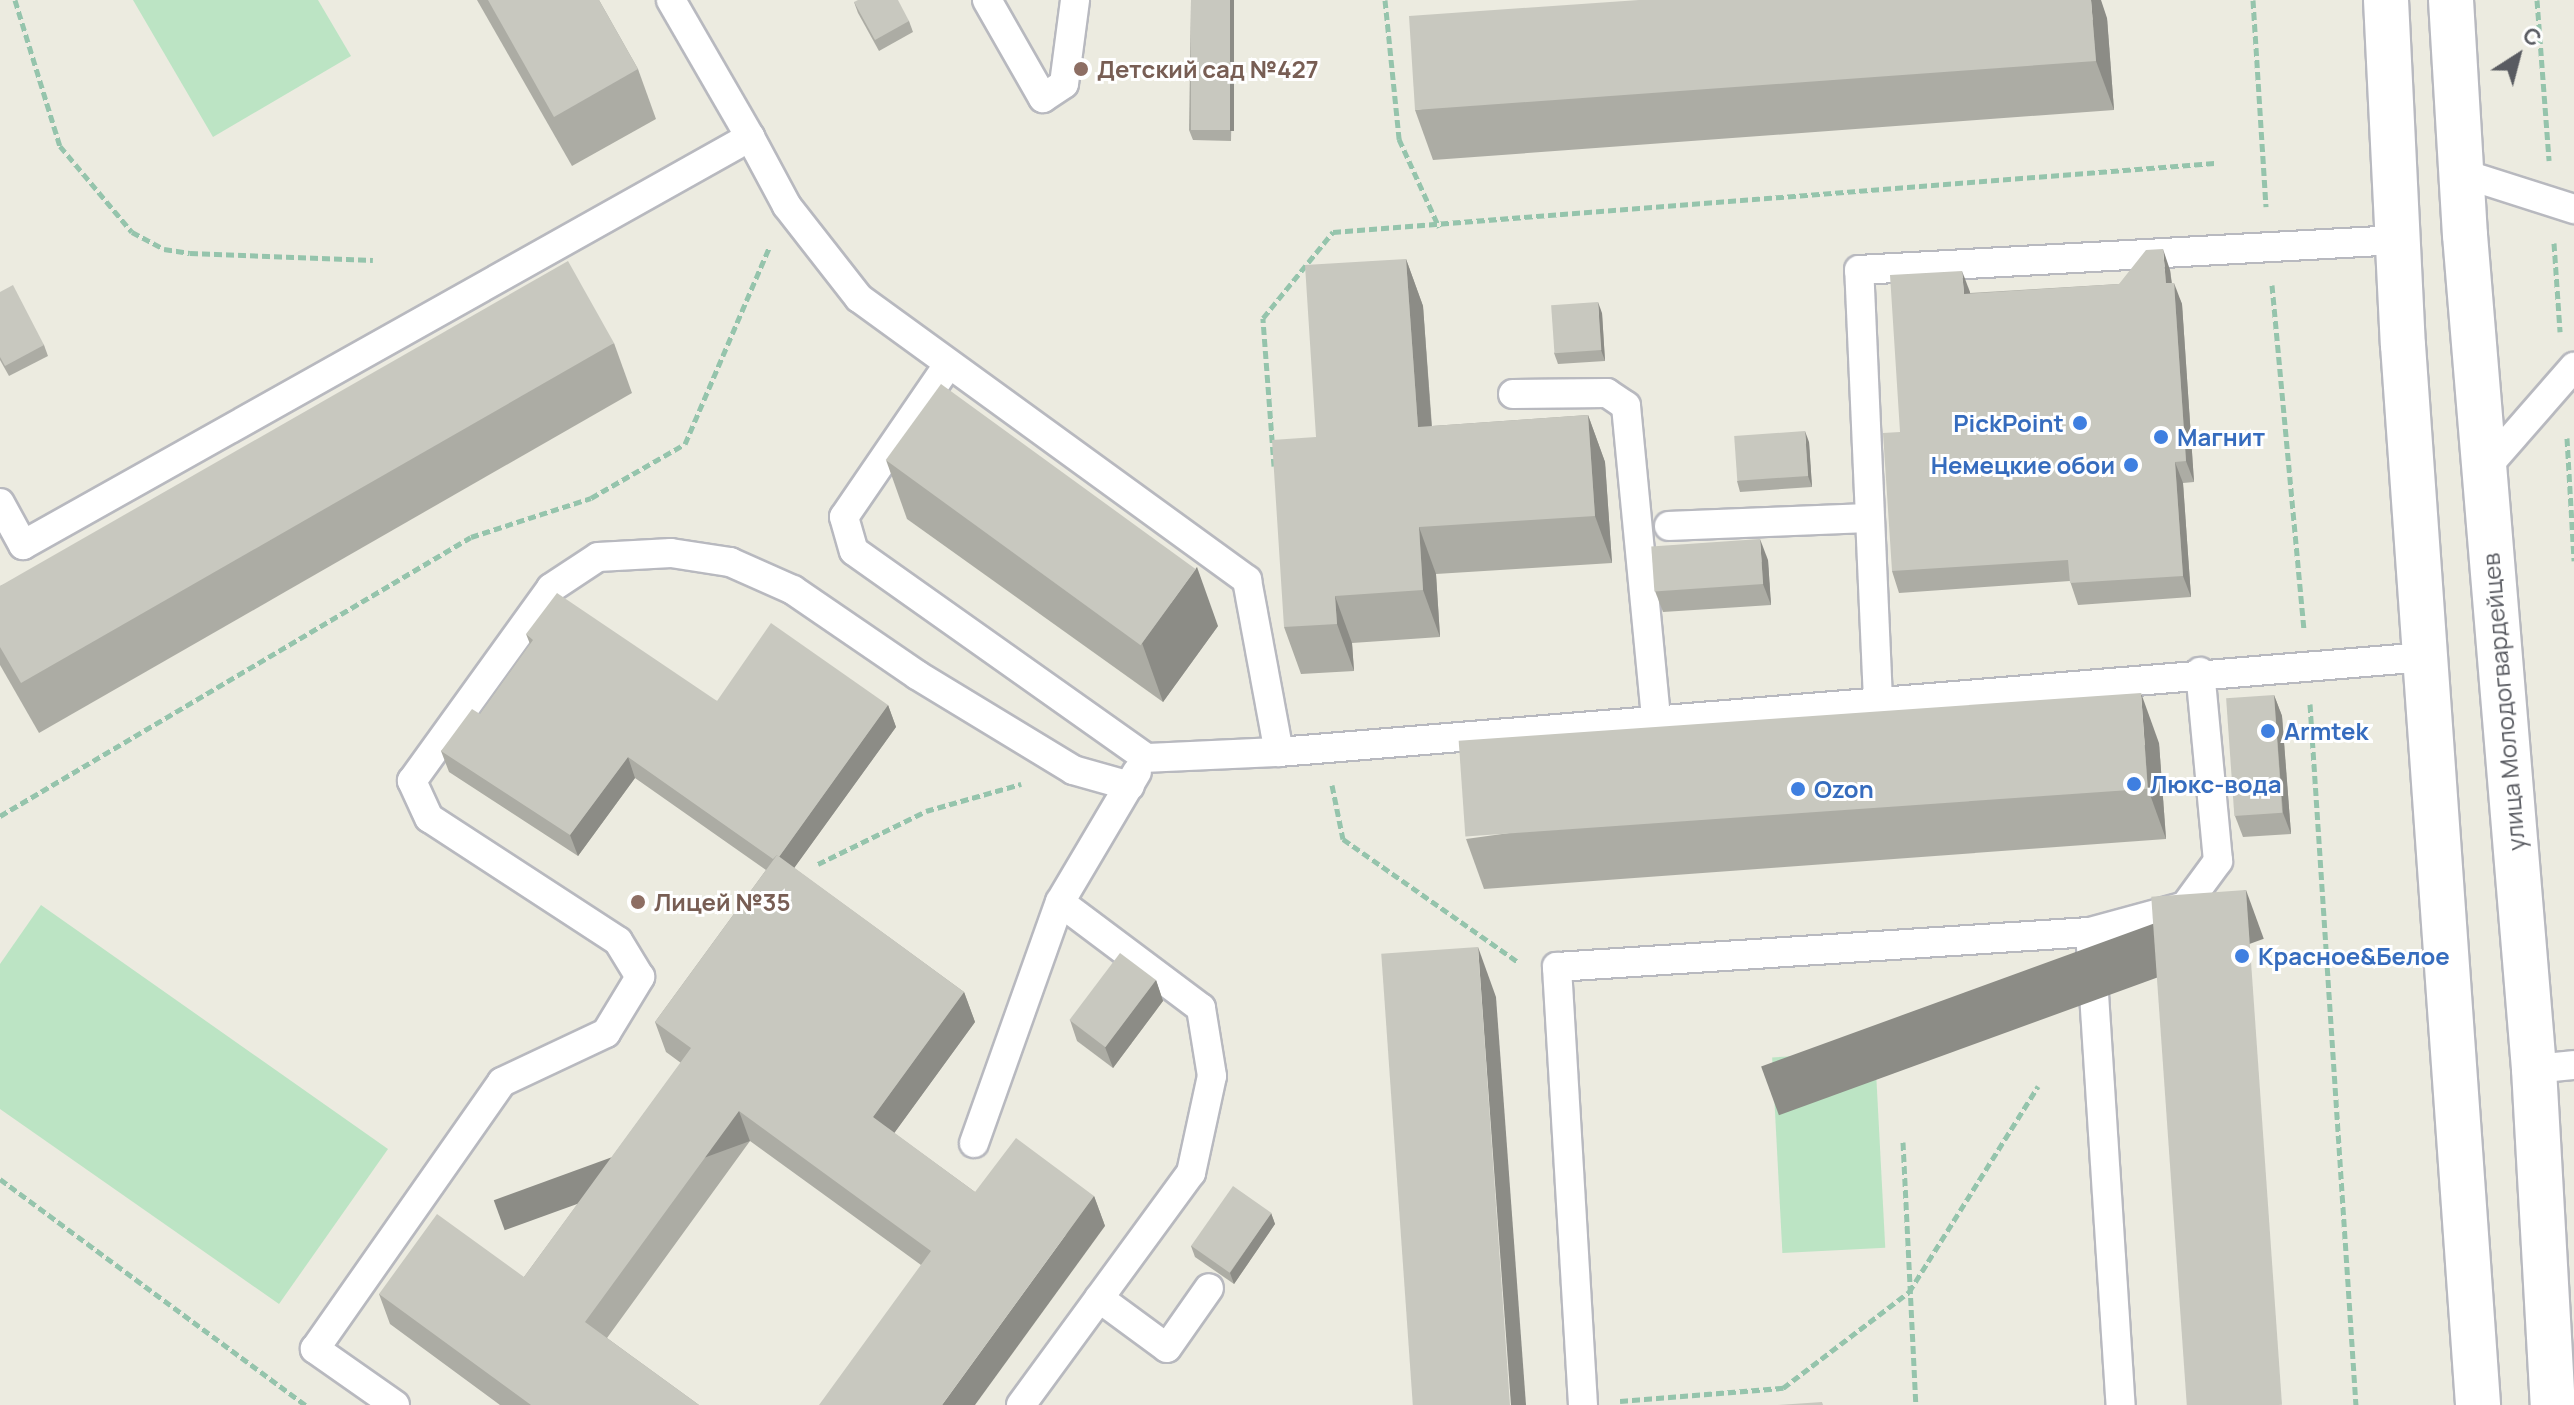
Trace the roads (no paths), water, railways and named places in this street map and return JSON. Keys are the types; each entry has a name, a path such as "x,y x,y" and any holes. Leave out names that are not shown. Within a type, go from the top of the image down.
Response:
{"main road":[{"path":"2386,0 2424,657 2478,1405"},
{"name":"улица Молодогвардейцев","path":"2451,0 2465,235 2484,470 2554,1067 2553,1405"},
{"path":"2398,240 2465,235"}],"lane":[{"path":"671,0 787,206 859,298 1247,580 1279,752"},
{"path":"987,0 1043,98 1064,84 1075,0"},
{"path":"0,503 12,552 750,137"},
{"path":"2461,173 2563,205"},
{"path":"1878,700 1867,518 1859,270 2269,251 2398,240"},
{"path":"948,365 844,517 854,551 1146,758 1324,749 2200,672 2424,657"},
{"path":"2484,470 2569,374"},
{"path":"1513,394 1607,393 1626,406 1656,719"},
{"path":"1669,526 1867,518"},
{"path":"395,1405 315,1349 502,1082 606,1033 640,977 618,941 429,818 412,781 551,588 598,557 671,553 730,562 793,590 917,675 1073,770 1130,786"},
{"path":"1583,1404 1557,967 2090,932 2185,906 2218,861 2200,672"},
{"path":"974,1143 1060,902 1146,758"},
{"path":"1021,1405 1191,1173 1212,1076 1201,1008 1060,902"},
{"path":"2090,932 2121,1405"},
{"path":"1099,1298 1167,1348 1209,1288"}],"place":[{"name":"Детский сад №427","path":"1081,69"},
{"name":"PickPoint","path":"2080,423"},
{"name":"Магнит","path":"2161,437"},
{"name":"Немецкие обои","path":"2131,465"},
{"name":"Armtek","path":"2268,731"},
{"name":"Люкс-вода","path":"2134,784"},
{"name":"Ozon","path":"1798,789"},
{"name":"Лицей №35","path":"638,902"},
{"name":"Красное&Белое","path":"2242,956"}]}
